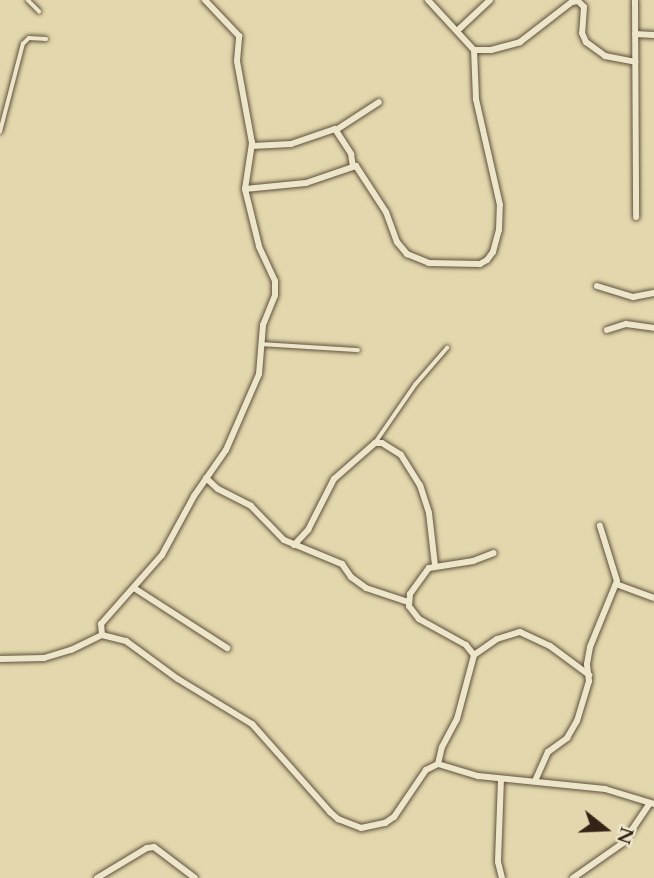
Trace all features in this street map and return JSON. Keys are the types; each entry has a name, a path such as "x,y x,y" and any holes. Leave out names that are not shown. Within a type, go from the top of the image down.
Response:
{"street":[{"path":"102,635 101,624 162,555 206,478 226,450 232,429 256,382 265,316 276,287 259,246 245,189 252,146 237,61 239,36 205,0"},
{"path":"245,189 306,183 353,166 359,167 391,223 397,242 407,254 429,263 480,264 487,260 493,252 499,230 500,205 476,99 474,50 428,0"},
{"path":"457,31 490,0"},
{"path":"635,0 636,217"},
{"path":"474,50 491,50 520,42 572,1 582,3 584,7 582,33 595,51 619,60 635,62"},
{"path":"635,34 654,35"},
{"path":"252,146 291,144 336,130 379,102"},
{"path":"336,130 351,155 353,166"},
{"path":"597,286 633,297 654,293"},
{"path":"607,330 626,324 654,328"},
{"path":"294,545 308,530 331,483 375,443 388,446 401,455 420,485 429,513 435,566"},
{"path":"206,478 218,489 251,506 276,533 294,545 342,564 351,578 366,588 408,602 419,619 466,645 474,655"},
{"path":"535,780 548,752 573,731 589,675 587,664 590,647 616,584 613,560 600,526"},
{"path":"408,602 423,572 435,566 473,561 494,553"},
{"path":"616,584 654,598"},
{"path":"134,588 227,648"},
{"path":"438,764 442,747 457,719 474,655 497,639 520,632 550,646 589,675"},
{"path":"0,659 44,658 71,650 102,635 126,641 178,679 242,716 261,732 319,801 349,824 372,827 394,817 426,770 438,764 462,773 501,779 535,780 605,789 652,803 624,843 573,878"},
{"path":"501,779 498,862 502,878"},
{"path":"97,878 146,848 154,848 195,878"}],"lane":[{"path":"28,0 40,11"},
{"path":"0,132 23,44 29,38 46,38"},
{"path":"262,344 358,350"},
{"path":"375,443 415,385 447,348"}]}
